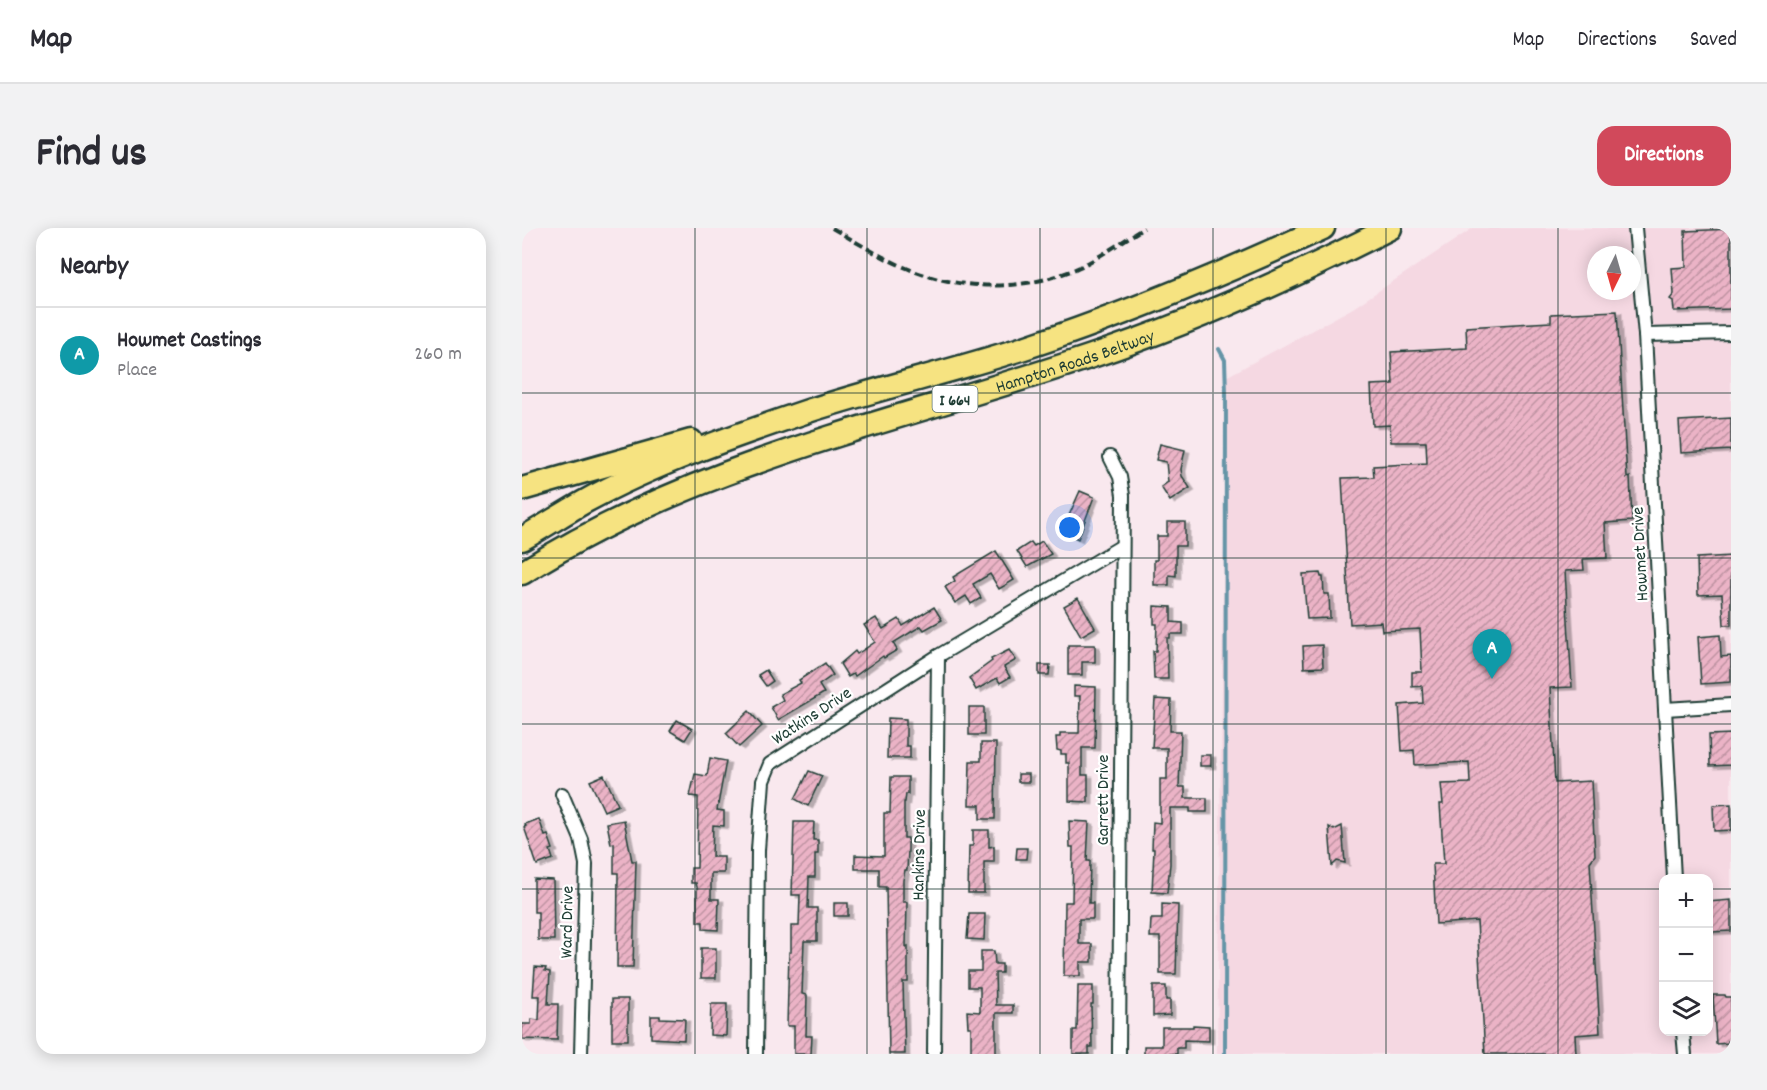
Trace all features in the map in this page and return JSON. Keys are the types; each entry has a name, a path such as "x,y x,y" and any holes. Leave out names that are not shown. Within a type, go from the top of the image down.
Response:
{"highway":[{"name":"Hampton Roads Beltway","path":"522,539 585,502 642,474 715,445 811,410 999,356 1082,328 1199,284 1323,228"},
{"name":"Hampton Roads Beltway","path":"522,573 594,532 691,486 782,453 1092,356 1253,293 1390,228"},
{"path":"522,489 681,443 811,410"},
{"path":"522,586 594,532"}],"street":[{"name":"Howmet Drive","path":"1635,228 1645,335 1674,874"},
{"path":"1645,335 1731,333"},
{"name":"Garrett Drive","path":"1110,457 1122,486 1119,1054"},
{"name":"Watkins Drive","path":"756,1054 758,850 763,781 770,764 938,656 1122,546"},
{"name":"Hankins Drive","path":"934,1054 938,656"},
{"path":"1665,709 1731,705"},
{"name":"Ward Drive","path":"562,794 581,839 586,864 581,1054"},
{"path":"1683,1036 1685,1054"}],"shaded area":[{"path":"1473,228 1731,228 1731,1054 1217,1054 1226,377 1353,308"}],"building":[{"path":"1731,229 1731,309 1674,311 1673,301 1670,299 1674,294 1672,268 1686,267 1685,231"},
{"path":"1617,311 1627,478 1630,477 1632,521 1605,523 1607,558 1583,559 1584,570 1565,571 1572,687 1550,688 1555,783 1591,781 1595,855 1590,862 1600,1033 1575,1035 1576,1054 1485,1054 1477,921 1436,924 1433,864 1444,864 1441,784 1470,783 1469,762 1415,765 1414,750 1402,751 1399,705 1423,703 1422,686 1412,687 1412,672 1422,672 1420,629 1382,631 1381,622 1350,624 1342,478 1374,477 1373,466 1427,463 1426,442 1391,442 1390,425 1373,426 1371,385 1393,384 1391,352 1467,348 1466,327 1551,322 1551,314"},
{"path":"1731,418 1731,450 1681,453 1679,421"},
{"path":"1160,444 1185,450 1181,469 1182,476 1190,488 1170,501 1161,487 1168,482 1166,462 1156,460"},
{"path":"1080,491 1094,497 1078,539 1062,531"},
{"path":"1167,522 1185,522 1185,546 1176,546 1176,576 1169,575 1169,585 1154,585 1157,536 1167,536"},
{"path":"1042,541 1051,554 1027,567 1017,551 1031,542 1034,546"},
{"path":"996,551 1014,580 999,589 990,574 973,584 981,598 971,604 966,596 955,603 945,587 955,581 953,577"},
{"path":"1731,556 1731,625 1724,625 1722,594 1698,595 1697,558"},
{"path":"1320,573 1323,577 1324,594 1329,594 1330,618 1307,619 1303,574"},
{"path":"1078,598 1095,628 1081,636 1064,606"},
{"path":"1154,606 1171,607 1171,622 1183,623 1183,634 1170,634 1170,638 1167,638 1168,679 1154,679 1153,651 1156,651 1157,624 1154,624"},
{"path":"934,607 942,620 924,630 921,626 893,643 897,650 884,658 883,656 855,676 853,674 848,677 840,664 855,651 857,654 875,642 864,625 876,618 883,629 899,619 903,626"},
{"path":"1720,635 1721,657 1731,656 1731,682 1701,684 1698,637"},
{"path":"1068,645 1095,645 1095,662 1082,662 1082,675 1068,675"},
{"path":"1322,645 1323,667 1304,668 1303,646"},
{"path":"1009,650 1016,660 1004,667 1010,677 1000,683 997,678 976,690 969,678 992,661 991,659"},
{"path":"825,663 833,675 819,685 824,693 778,720 771,707 783,700 780,694 801,683 799,680"},
{"path":"1039,665 1050,665 1049,675 1039,675"},
{"path":"766,670 773,681 766,686 758,675"},
{"path":"1074,686 1096,687 1095,748 1082,748 1082,775 1088,775 1088,802 1069,801 1069,763 1066,763 1066,754 1061,754 1061,751 1057,750 1056,737 1060,737 1060,733 1079,733 1080,696 1074,696"},
{"path":"1155,699 1171,700 1170,731 1181,731 1179,787 1185,787 1185,798 1207,798 1207,812 1190,812 1190,808 1170,808 1170,864 1167,893 1152,892 1153,822 1160,823 1160,779 1167,779 1167,748 1152,748"},
{"path":"969,707 984,707 984,735 969,735"},
{"path":"749,711 762,726 739,747 726,733"},
{"path":"888,718 906,719 906,746 910,746 910,758 887,758"},
{"path":"677,720 692,729 685,740 670,731"},
{"path":"1731,734 1731,765 1710,766 1709,735"},
{"path":"981,743 996,743 995,819 980,819 980,805 969,805 970,761 981,761"},
{"path":"1200,755 1211,755 1211,766 1200,766"},
{"path":"710,758 726,761 717,810 724,811 724,826 713,825 712,857 724,857 724,873 711,873 711,899 719,899 718,930 703,929 703,922 697,922 697,887 696,883 691,883 691,868 697,868 698,797 690,796 695,774 707,776"},
{"path":"809,771 822,776 808,806 795,799"},
{"path":"1018,774 1029,774 1029,782 1018,782"},
{"path":"604,775 618,805 604,811 590,781"},
{"path":"891,777 908,777 908,794 904,802 904,838 908,838 908,850 907,870 905,870 903,880 903,902 907,902 906,947 908,946 908,982 903,982 905,1054 889,1054 886,887 879,887 879,869 855,869 855,855 884,856 884,813 890,813"},
{"path":"1731,804 1731,830 1714,831 1713,805"},
{"path":"539,819 553,849 550,850 553,859 537,865 524,827 525,824"},
{"path":"624,820 632,861 636,861 633,967 617,967 618,873 614,873 614,843 611,844 607,823"},
{"path":"1069,821 1089,822 1087,861 1090,861 1089,903 1093,903 1093,919 1079,919 1079,944 1092,944 1092,962 1080,962 1080,976 1064,976 1065,902 1072,902 1073,847 1070,847"},
{"path":"794,822 814,822 813,840 818,840 818,854 815,854 815,877 809,877 808,908 817,908 817,941 804,941 802,994 807,995 806,1036 812,1036 811,1054 794,1054 794,1026 787,1026 791,926 799,926 800,895 792,895"},
{"path":"1342,826 1345,863 1337,861 1332,866 1329,827 1334,830"},
{"path":"973,830 989,830 989,847 994,846 994,862 984,862 984,893 968,893 969,846 973,846"},
{"path":"1017,848 1027,848 1026,859 1016,859"},
{"path":"534,879 553,880 554,940 538,940 538,912 534,912"},
{"path":"1731,900 1731,931 1713,932 1713,902"},
{"path":"834,903 848,903 848,916 834,916"},
{"path":"1162,904 1178,905 1176,974 1160,974 1160,937 1150,937 1151,919 1162,919"},
{"path":"969,914 985,914 984,940 967,939"},
{"path":"701,948 716,948 716,978 701,978"},
{"path":"981,951 994,951 995,964 1002,964 1002,973 995,973 996,1005 1013,1005 1013,1013 996,1013 996,1054 971,1054 971,1027 968,1027 967,1011 980,1012 980,987 968,987 968,971 981,971"},
{"path":"535,967 546,968 545,971 550,972 548,1004 558,1004 557,1040 522,1039 522,1024 531,1024 531,1019 539,1020 540,996 533,996"},
{"path":"1078,986 1093,986 1092,1047 1089,1047 1089,1054 1073,1054 1073,1030 1077,1030"},
{"path":"1153,986 1166,986 1166,1000 1170,1000 1170,1015 1153,1016"},
{"path":"1713,995 1725,995 1731,997 1731,1041 1716,1044"},
{"path":"612,999 628,999 628,1040 612,1040"},
{"path":"711,1004 727,1004 726,1036 710,1035"},
{"path":"651,1016 685,1019 684,1040 651,1038"},
{"path":"1193,1025 1209,1026 1209,1041 1184,1040 1184,1048 1177,1048 1177,1054 1144,1054 1144,1046 1162,1046 1162,1027 1193,1027"}],"waterway":[{"path":"1219,349 1225,360 1226,393 1225,1054"}],"railway":[{"path":"832,228 868,249 925,275 970,285 993,286 1039,281 1061,275 1090,262 1144,228"}],"place":[{"name":"Howmet Castings","path":"1492,679"}]}
